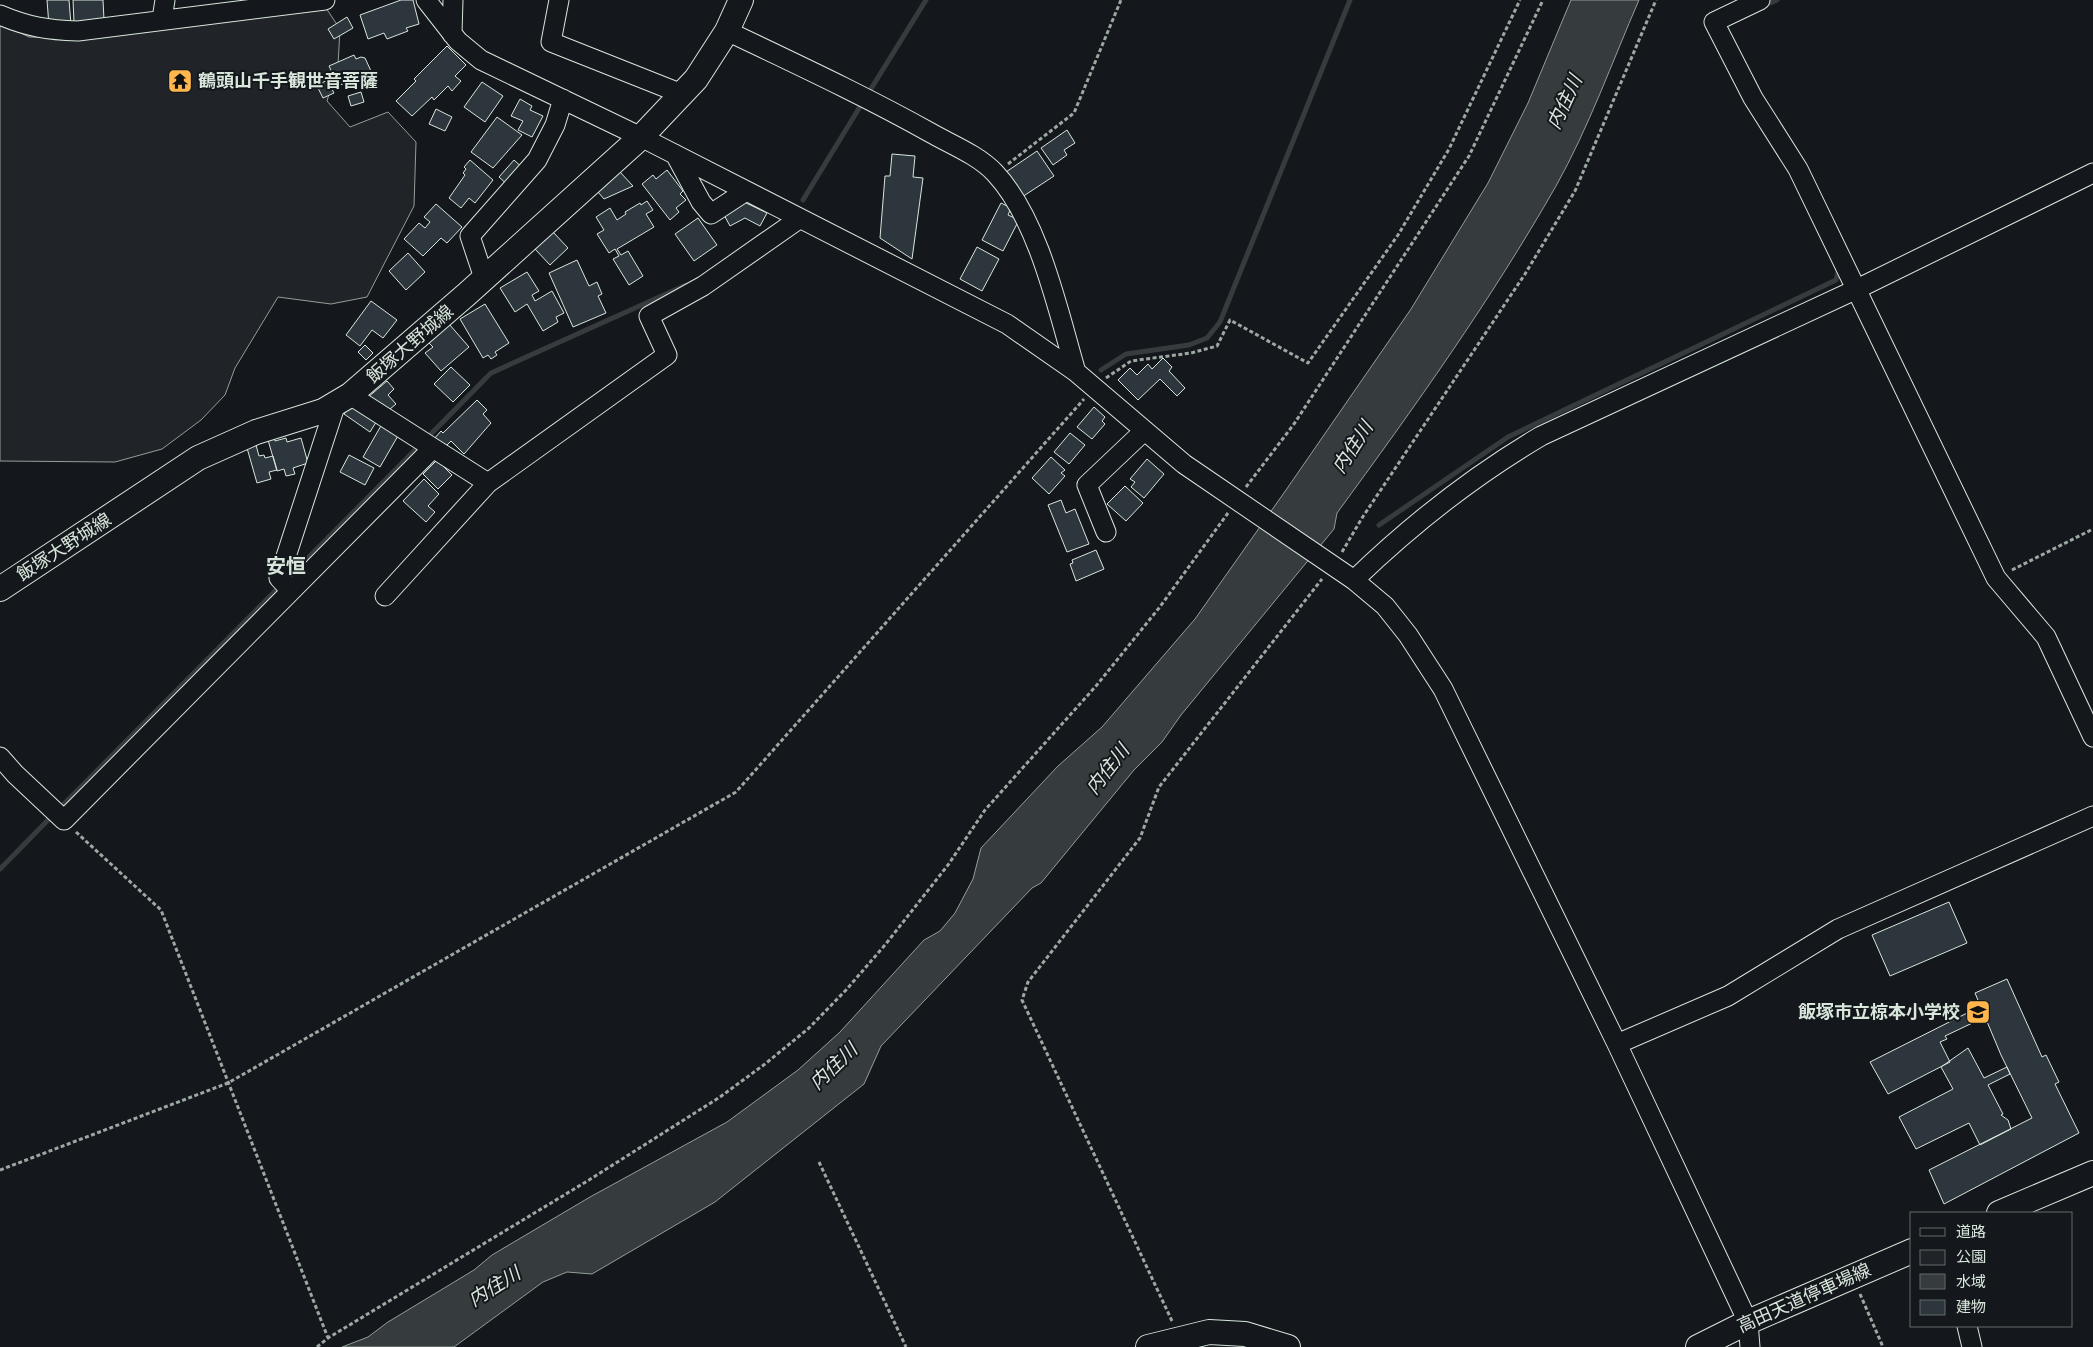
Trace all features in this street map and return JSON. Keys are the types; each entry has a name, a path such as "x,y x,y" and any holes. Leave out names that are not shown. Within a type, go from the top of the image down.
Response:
{"main road":[{"name":"飯塚大野城線","path":"0,590 198,458 256,432 323,411 343,399 484,278 641,137 696,79 727,31 741,0"},
{"path":"2001,1212 2093,1173"},
{"name":"高田天道停車場線","path":"1698,1347 1748,1322 1910,1252"},
{"path":"1148,1347 1180,1337 1209,1332 1245,1334 1277,1346"}],"street":[{"path":"162,19 165,0"},
{"path":"0,15 26,26 50,30 78,31 325,0"},
{"path":"426,0 452,34 481,60 675,154 1007,324 1076,372 1144,432 1184,464 1333,565 1385,606 1408,635 1443,689 1617,1044 1748,1322 1750,1347"},
{"path":"452,34 453,0"},
{"path":"560,0 551,42 682,94"},
{"path":"1760,0 1714,22 1753,98 1798,170 1996,578 2046,637 2093,737"},
{"path":"727,31 883,106 980,160 996,174 1016,202 1035,239 1076,372"},
{"path":"484,278 470,236 537,160 555,125 563,99"},
{"path":"675,154 701,202 711,214 746,191"},
{"path":"1354,580 1393,543 1461,488 1501,460 1541,436 1857,289 2093,173"},
{"path":"385,596 488,482 667,355 649,316 703,286 799,219"},
{"path":"285,585 343,399 425,443 488,482"},
{"path":"1106,532 1088,485 1144,432"},
{"path":"0,757 15,774 64,820 285,585 425,443"},
{"path":"1617,1044 1728,996 1838,929 2093,816"},
{"path":"1967,1327 1972,1347"}],"path":[{"path":"996,174 1074,113 1121,0"},
{"path":"0,1170 228,1083 736,792 1094,387 1131,361 1199,352 1217,346 1230,320 1308,363 1398,235 1448,149 1520,0"},
{"path":"317,1347 328,1338 712,1103 765,1064 809,1028 846,990 885,945 948,865 985,810 1096,686 1159,608 1294,424 1469,156 1543,0"},
{"path":"1180,1337 1022,1000 1028,982 1140,838 1159,788 1347,546 1362,518 1525,274 1575,191 1656,0"},
{"path":"1996,578 2093,529"},
{"path":"64,820 161,910 328,1338"},
{"path":"819,1162 906,1347"},
{"path":"1852,1278 1883,1347"}],"green space":[{"path":"326,8 340,29 338,65 327,101 350,127 388,112 416,142 414,206 367,297 331,304 278,297 235,368 225,395 201,420 162,449 115,462 0,461 0,23 29,37 70,38"}],"water":[{"name":"内住川","path":"1571,0 1639,0 1590,118 1568,164 1531,228 1478,312 1395,434 1337,513 1334,529 1181,715 1162,742 1134,770 1041,883 1032,888 881,1046 864,1084 715,1202 592,1274 567,1272 543,1282 454,1347 342,1347 368,1337 388,1322 474,1270 492,1255 590,1197 727,1122 798,1070 840,1032 924,940 940,931 955,913 973,879 981,848 1058,766 1102,727 1195,619 1411,309 1488,183 1528,103"}],"building":[{"path":"47,0 69,0 71,25 49,26"},
{"path":"73,0 103,0 104,20 74,22"},
{"path":"401,0 413,0 419,24 406,28 408,31 387,39 384,33 368,39 360,15"},
{"path":"347,17 353,28 334,39 328,29"},
{"path":"447,46 466,65 455,76 461,81 452,91 448,86 434,100 432,97 412,116 396,101 416,81 414,79"},
{"path":"354,55 356,59 365,58 371,71 338,86 329,66"},
{"path":"327,80 334,93 323,98 317,86"},
{"path":"482,82 503,96 485,122 464,107"},
{"path":"361,92 364,102 351,106 348,96"},
{"path":"520,99 532,106 530,110 543,116 532,137 518,130 523,121 511,116"},
{"path":"436,109 452,117 445,131 429,124"},
{"path":"497,117 522,135 493,168 471,152"},
{"path":"1067,130 1075,143 1064,150 1067,155 1053,165 1041,148"},
{"path":"1037,151 1054,176 1019,199 1003,174"},
{"path":"892,154 915,156 913,177 923,178 912,259 880,238 885,176 890,176"},
{"path":"470,160 493,180 475,203 469,198 461,208 449,198 465,175 463,173 466,169 464,167"},
{"path":"514,160 525,170 510,187 499,177"},
{"path":"667,170 683,191 680,194 686,200 676,208 679,212 670,220 642,184 653,175 656,179"},
{"path":"620,172 633,186 604,199 598,192"},
{"path":"647,201 653,210 646,214 654,227 617,249 621,255 628,251 643,276 629,285 613,259 619,256 615,249 609,253 597,234 604,230 596,217 610,208 617,220 626,214 625,212"},
{"path":"742,201 767,213 760,226 745,218 730,226 722,211"},
{"path":"1001,203 1011,208 1008,215 1019,220 1003,251 982,240"},
{"path":"436,204 462,227 447,243 441,238 423,256 404,239 419,223 425,228 430,222 424,217"},
{"path":"698,218 717,245 694,261 675,234"},
{"path":"553,232 568,248 550,265 535,249"},
{"path":"977,247 999,259 982,291 960,279"},
{"path":"408,253 425,272 406,290 389,271"},
{"path":"577,260 589,286 597,282 602,294 598,296 606,313 573,327 549,273"},
{"path":"527,272 539,291 532,295 535,301 552,291 564,313 556,317 558,322 543,331 527,304 515,312 500,288"},
{"path":"371,301 397,320 383,338 372,330 360,346 346,335"},
{"path":"485,304 509,343 495,352 497,355 491,359 488,355 483,358 460,319"},
{"path":"449,324 469,347 441,371 425,353 433,347 428,342"},
{"path":"365,345 373,353 366,360 358,352"},
{"path":"1163,358 1172,367 1169,371 1185,388 1177,396 1160,379 1138,400 1118,380 1130,368 1137,375 1148,364 1152,369"},
{"path":"451,367 470,385 453,402 434,384"},
{"path":"387,381 394,389 388,395 396,404 383,415 367,398"},
{"path":"477,400 487,410 483,414 491,423 464,454 451,441 443,449 434,439 441,431 443,433"},
{"path":"352,402 378,419 370,432 344,414"},
{"path":"1094,407 1105,417 1102,421 1105,424 1092,439 1077,427"},
{"path":"382,424 399,434 380,467 363,457"},
{"path":"1070,433 1085,445 1069,464 1054,452"},
{"path":"274,438 275,441 286,438 287,442 301,438 308,463 293,468 295,474 286,476 284,469 277,471 268,440"},
{"path":"256,445 259,456 264,455 265,458 273,456 277,470 269,472 271,479 257,483 247,448"},
{"path":"349,455 374,468 365,485 340,472"},
{"path":"1051,457 1065,470 1061,473 1065,476 1049,494 1032,478"},
{"path":"1147,459 1164,474 1144,498 1131,487 1135,482 1130,479"},
{"path":"437,460 452,475 438,489 423,474"},
{"path":"424,479 439,494 428,506 435,512 426,522 403,501"},
{"path":"1125,486 1143,503 1126,521 1107,504"},
{"path":"1061,500 1066,513 1075,509 1089,544 1067,552 1048,505"},
{"path":"1096,550 1104,569 1076,581 1070,564 1073,563 1072,560"},
{"path":"1949,902 1967,943 1890,976 1872,935"},
{"path":"2007,979 2042,1057 2046,1055 2059,1082 2055,1084 2079,1133 1944,1204 1929,1170 2032,1118 2001,1055 1975,993"},
{"path":"1981,1006 1985,1017 1945,1036 1947,1039 1940,1042 1950,1062 1888,1094 1870,1062"},
{"path":"1968,1048 1984,1078 2007,1067 2010,1074 1988,1085 2003,1114 2001,1115 2008,1120 2011,1129 1980,1145 1969,1123 1916,1149 1899,1117 1953,1089 1941,1067"}],"waterway":[{"path":"869,92 926,0"},
{"path":"1101,370 1126,354 1189,345 1207,338 1220,322 1350,0"},
{"path":"1763,6 1777,0"},
{"path":"803,200 861,105"},
{"path":"1379,525 1508,437 1836,280 1839,268"},
{"path":"426,439 491,373 686,285"},
{"path":"60,808 420,445"},
{"path":"0,869 51,817"}],"place":[{"name":"鶴頭山千手観世音菩薩","path":"180,81"},
{"name":"飯塚市立椋本小学校","path":"1978,1012"}],"district":[{"name":"安恒","path":"286,566"}]}
